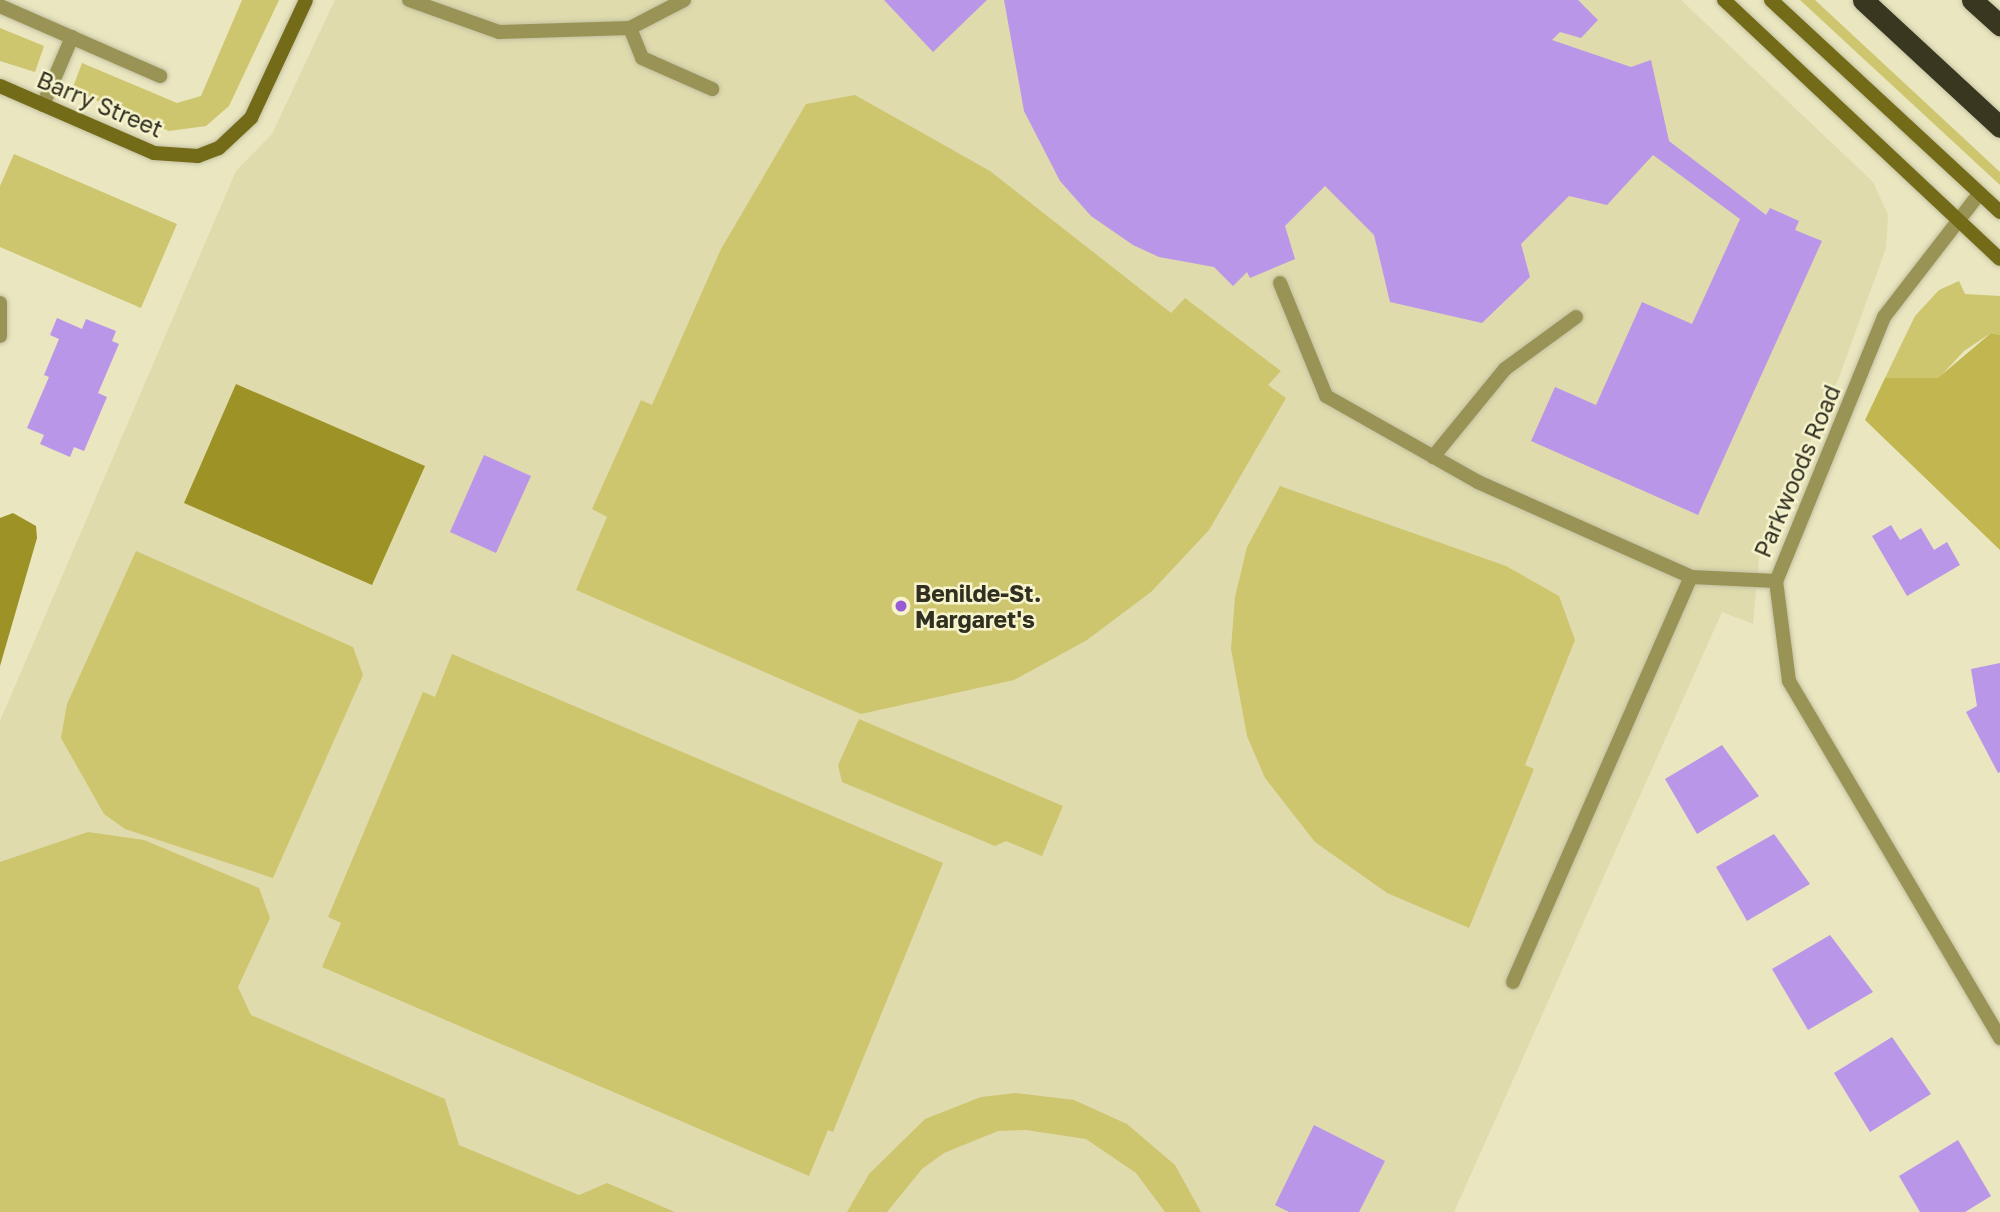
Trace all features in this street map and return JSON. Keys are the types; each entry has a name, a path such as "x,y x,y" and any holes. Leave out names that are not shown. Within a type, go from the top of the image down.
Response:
{"highway":[{"path":"1863,0 2000,127"},
{"path":"1972,0 2000,25"}],"street":[{"name":"Barry Street","path":"0,86 154,153 198,156 219,148 250,118 306,0"},
{"path":"410,0 499,32 630,28 684,0"},
{"path":"1724,0 1955,221 2000,259"},
{"path":"1771,0 2000,212"},
{"path":"0,6 160,76"},
{"path":"630,28 642,58 712,89"},
{"path":"43,105 72,37"},
{"name":"Parkwoods Road","path":"1979,194 1955,221 1884,317 1776,581 1789,681 2000,1038"},
{"path":"1280,284 1326,396 1433,457 1691,577 1776,581"},
{"path":"0,303 0,336"},
{"path":"1433,457 1505,369 1576,317"},
{"path":"1513,982 1691,577"}],"shaded area":[{"path":"242,0 279,0 229,106 206,126 169,131 72,90 82,63 177,103 201,96"},
{"name":"Benilde-St. Margaret's","path":"335,0 1681,0 1873,182 1888,215 1886,248 1839,377 1759,558 1753,624 1722,612 1454,1212 0,1212 0,721 236,171 272,134"},
{"path":"1800,0 1815,0 2000,172 2000,185"},
{"path":"0,28 44,46 35,72 0,61"},
{"path":"855,95 990,171 1171,313 1185,298 1281,371 1268,385 1286,398 1209,530 1151,592 1087,640 1014,680 861,714 576,590 607,517 592,509 641,400 652,405 721,249 806,104"},
{"path":"14,154 177,224 141,308 0,247 0,186"},
{"path":"1959,281 1965,294 2000,296 2000,335 1991,333 1964,351 1938,379 1885,378 1915,316 1939,290"},
{"path":"1991,333 2000,335 2000,550 1865,420 1885,378 1938,378"},
{"path":"236,384 425,466 372,585 184,503"},
{"path":"1280,486 1506,566 1559,596 1575,640 1525,765 1534,769 1469,928 1387,893 1315,842 1265,778 1247,736 1231,649 1235,597 1247,547"},
{"path":"13,513 36,526 37,538 0,666 0,518"},
{"path":"136,551 353,647 363,675 273,878 125,829 104,814 61,738 67,704"},
{"path":"452,654 943,863 833,1132 828,1130 809,1176 322,967 341,923 328,917 423,692 435,697"},
{"path":"859,719 1063,806 1042,856 1006,841 995,846 842,782 838,765"},
{"path":"88,832 144,840 259,888 270,918 238,987 251,1015 445,1099 459,1145 579,1195 607,1183 675,1212 0,1212 0,862"},
{"path":"1016,1093 1074,1100 1127,1124 1175,1165 1201,1212 1165,1212 1136,1173 1086,1139 1026,1130 998,1131 944,1153 922,1169 887,1212 847,1212 869,1174 925,1119 981,1097"}],"building":[{"path":"884,0 987,0 933,52"},
{"path":"1004,0 1578,0 1598,20 1581,38 1560,32 1552,40 1631,67 1651,60 1669,141 1766,215 1770,208 1799,221 1795,230 1822,241 1698,515 1531,441 1555,387 1596,405 1642,302 1692,324 1740,219 1653,155 1607,205 1569,196 1521,244 1530,277 1482,323 1390,302 1374,235 1325,186 1285,226 1295,259 1250,278 1247,272 1233,286 1214,267 1159,257 1133,245 1091,216 1060,181 1024,111"},
{"path":"57,318 82,329 86,319 116,331 112,341 119,344 98,393 107,397 84,451 74,447 70,457 40,444 44,435 27,428 49,377 44,375 59,339 50,335"},
{"path":"484,455 531,476 496,553 450,532"},
{"path":"1891,525 1900,540 1921,528 1934,550 1947,542 1960,565 1907,596 1872,536"},
{"path":"2000,663 1998,773 1966,712 1977,706 1971,669"},
{"path":"1722,745 1759,796 1697,834 1665,779"},
{"path":"1774,834 1810,884 1747,921 1716,867"},
{"path":"1830,935 1873,992 1808,1030 1772,969"},
{"path":"1892,1037 1931,1094 1870,1132 1834,1073"},
{"path":"1314,1125 1385,1161 1359,1212 1289,1212 1275,1205"},
{"path":"1958,1140 1991,1196 1965,1212 1920,1212 1899,1176"}],"place":[{"name":"Benilde-St. Margaret's","path":"901,606"}]}
